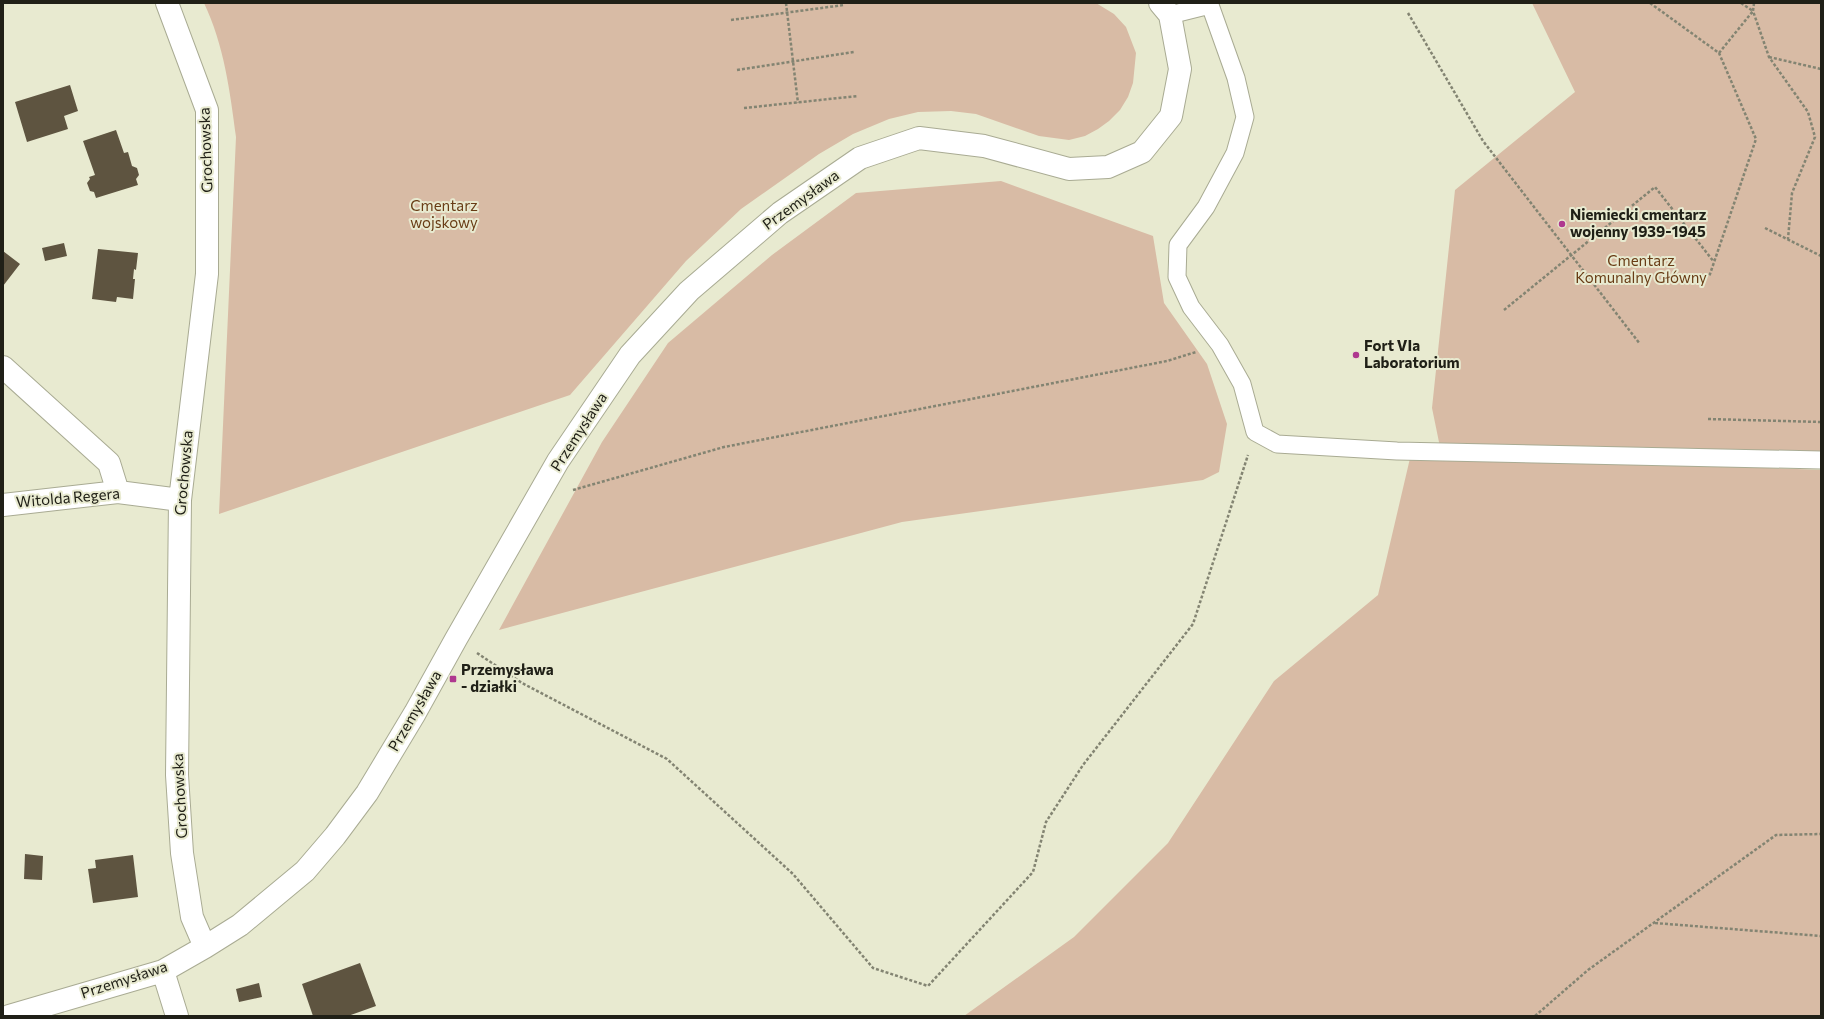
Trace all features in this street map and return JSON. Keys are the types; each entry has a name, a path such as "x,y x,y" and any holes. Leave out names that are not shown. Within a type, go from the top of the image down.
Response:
{"street":[{"name":"Grochowska","path":"167,3 207,110 207,274 180,500 177,775 182,853 192,917 205,947"},
{"name":"Przemysława","path":"9,1016 163,971 240,925 305,871 335,836 367,793 415,713 558,461 630,355 689,291 780,213 860,158 919,138 984,146 1069,169 1108,167 1142,152 1170,116 1180,69 1165,9"},
{"path":"3,367 109,463 118,492"},
{"name":"Witolda Regera","path":"3,505 118,492 180,500"},
{"path":"163,971 177,1016"}],"lane":[{"path":"1165,9 1210,5 1236,78 1245,117 1235,153 1206,207 1178,245 1177,277 1191,307 1220,345 1242,384 1255,432 1277,444 1397,451 1821,460"}],"path":[{"path":"786,3 798,103"},
{"path":"1650,3 1719,53 1756,139 1709,277"},
{"path":"1741,3 1753,11"},
{"path":"1754,3 1753,11 1769,57 1808,112 1815,137 1792,193 1788,239"},
{"path":"731,20 844,5"},
{"path":"1719,53 1753,11"},
{"path":"1408,13 1483,141 1640,344"},
{"path":"737,70 854,52"},
{"path":"1769,57 1821,70"},
{"path":"744,108 858,96"},
{"path":"1504,310 1655,187 1714,262"},
{"path":"1766,228 1821,256"},
{"path":"541,491 558,494 724,447 1167,361 1220,345"},
{"path":"1708,419 1821,422"},
{"path":"456,639 522,683 667,760 793,874 872,968 928,986 1033,872 1046,822 1075,777 1193,624 1255,432"},
{"path":"1535,1016 1588,970 1776,835 1821,834"},
{"path":"1654,923 1821,936"}],"green space":[{"name":"Cmentarz wojskowy","path":"204,3 1096,3 1114,14 1126,27 1136,53 1133,83 1128,97 1120,110 1109,121 1085,136 1069,140 1039,136 976,114 951,111 918,112 889,119 853,134 819,154 741,209 686,261 570,395 219,514 236,137 229,85 225,68 217,35"},
{"name":"Cmentarz Komunalny Główny","path":"1532,3 1821,3 1821,452 1440,447 1432,408 1455,190 1575,92"},
{"path":"1001,181 1153,236 1164,303 1207,364 1227,424 1219,472 1203,480 902,522 499,630 602,442 668,343 772,255 856,193"},
{"path":"1411,454 1821,470 1821,1016 964,1016 1074,937 1168,843 1274,681 1378,595"}],"building":[{"path":"70,85 78,111 64,116 68,129 27,142 15,102"},
{"path":"116,130 124,153 128,152 132,166 137,168 139,175 136,179 138,185 96,198 94,192 90,191 87,183 90,179 89,177 95,175 83,141"},
{"path":"64,243 67,256 45,261 42,248"},
{"path":"98,249 138,253 136,270 134,269 133,279 135,279 133,299 117,297 116,302 92,299"},
{"path":"3,251 20,264 3,286"},
{"path":"25,854 43,856 42,880 24,879"},
{"path":"133,855 138,897 93,903 88,869 96,868 95,860"},
{"path":"360,963 376,1006 348,1016 313,1016 302,984"},
{"path":"259,983 262,997 239,1002 236,989"}],"place":[{"name":"Niemiecki cmentarz wojenny 1939-1945","path":"1562,224"},
{"name":"Fort VIa Laboratorium","path":"1356,355"},
{"name":"Przemysława - działki","path":"453,679"}]}
